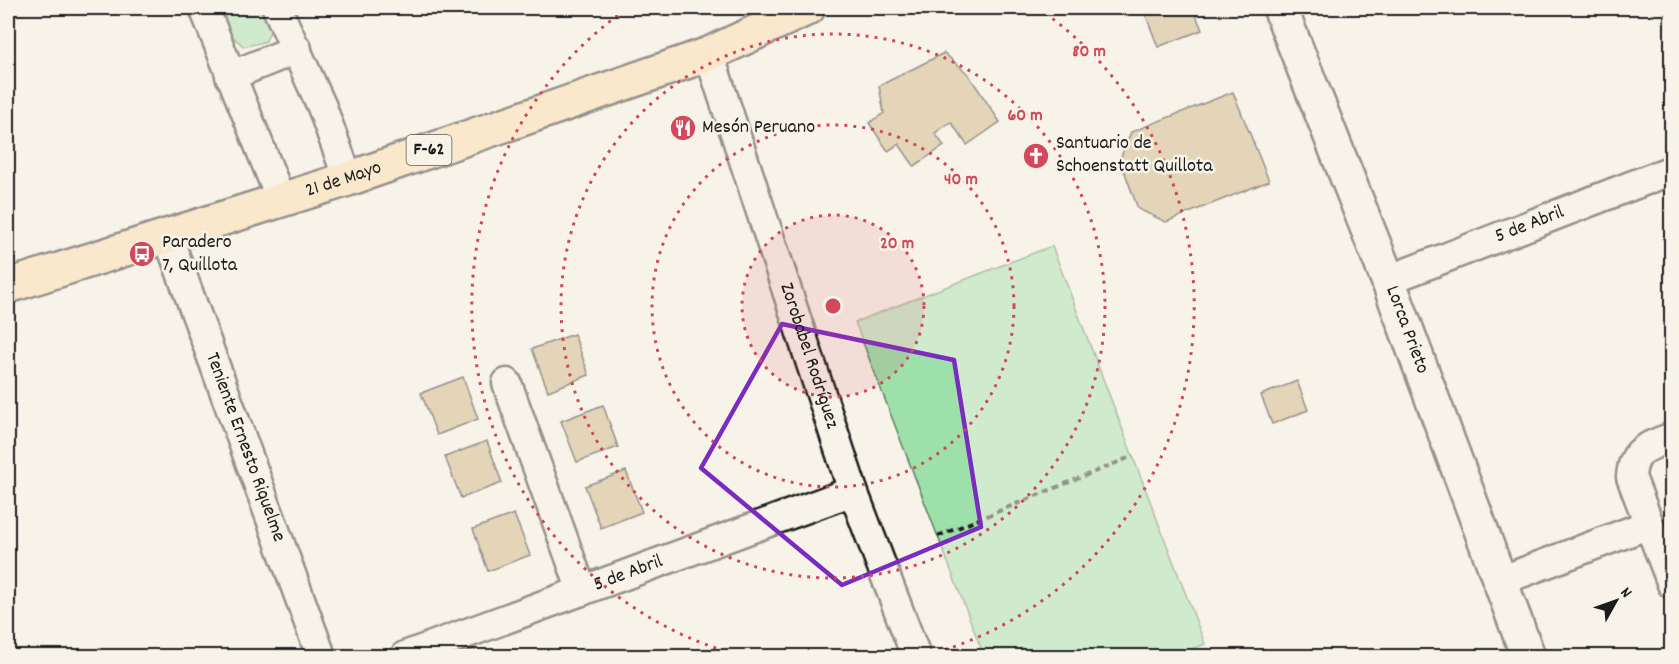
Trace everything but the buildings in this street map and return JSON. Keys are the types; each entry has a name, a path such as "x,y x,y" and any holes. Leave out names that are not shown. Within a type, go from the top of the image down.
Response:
{"main road":[{"name":"21 de Mayo","path":"8,286 348,179 709,54 808,8"},
{"name":"Lorca Prieto","path":"1280,8 1388,280 1528,657"}],"street":[{"path":"204,8 281,200"},
{"path":"277,8 322,107 348,179"},
{"path":"230,76 297,49"},
{"name":"Zorobabel Rodríguez","path":"709,54 853,491 916,657"},
{"name":"5 de Abril","path":"1388,280 1671,170"},
{"name":"Teniente Ernesto Riquelme","path":"168,237 321,657"},
{"path":"507,383 582,591"},
{"path":"1671,437 1638,453 1632,463 1630,477 1671,584"},
{"name":"5 de Abril","path":"405,657 853,491"},
{"path":"1500,581 1647,525"}],"path":[{"path":"938,536 1132,456"}],"highlighted area":[{"path":"782,324 954,360 981,527 842,585 701,468"}],"green space":[{"path":"216,8 266,8 274,21 266,41 244,47 224,28"},
{"path":"1052,246 1205,644 1174,656 984,656 855,322"}],"place":[{"name":"Mesón Peruano","path":"683,128"},
{"name":"Santuario de Schoenstatt Quillota","path":"1036,156"},
{"name":"Paradero 7, Quillota","path":"142,254"}]}
